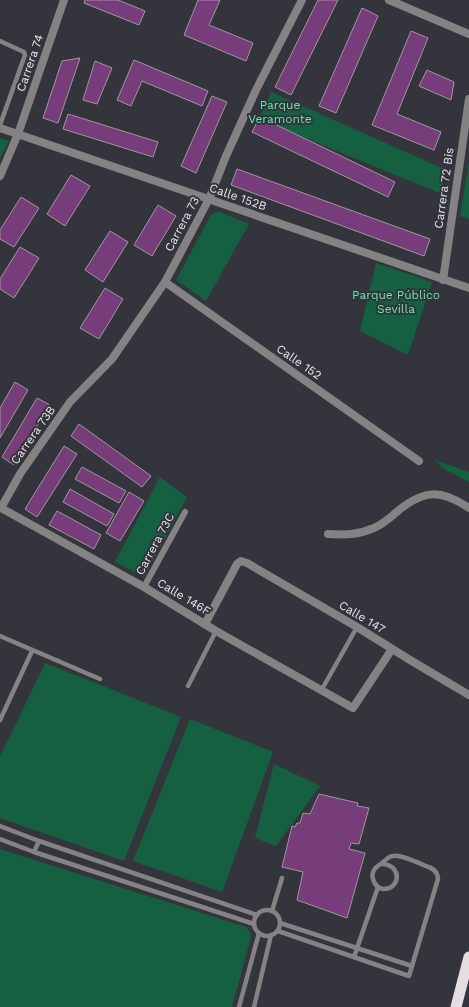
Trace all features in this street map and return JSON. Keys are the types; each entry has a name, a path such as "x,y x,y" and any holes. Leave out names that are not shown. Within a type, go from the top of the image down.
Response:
{"highway":[{"path":"456,1007 469,957"}],"street":[{"name":"Carrera 74","path":"0,176 18,134 64,0"},
{"name":"Carrera 73","path":"92,380 112,359 165,282 208,199 256,90 302,0"},
{"path":"389,0 469,34"},
{"name":"Carrera 72 Bis","path":"443,280 469,99"},
{"name":"Calle 152B","path":"0,127 469,288"},
{"name":"Calle 152","path":"165,282 419,461"},
{"name":"Carrera 73B","path":"1,508 20,474 70,402 92,380"},
{"path":"328,534 347,536 374,528 387,521 412,500 427,495 437,494 448,496 469,508"},
{"name":"Calle 146F","path":"1,508 144,587 216,631 353,708 392,649"},
{"name":"Carrera 73C","path":"144,587 185,512"},
{"name":"Calle 147","path":"205,624 237,564 241,561 247,563 357,627 469,695"}],"lane":[{"path":"0,41 24,52 25,55 0,127"},
{"path":"321,691 357,627"},
{"path":"188,686 216,631"},
{"path":"0,636 100,679"},
{"path":"0,720 32,651"},
{"path":"0,826 38,841 257,915"},
{"path":"0,839 34,852 254,924 259,933 263,935 271,935 278,931 280,923 278,915 272,911 264,910 257,915 254,924"},
{"path":"34,852 38,841"},
{"path":"278,931 409,976 438,875 436,871 431,868 398,856 392,856 382,864"},
{"path":"388,864 394,867 397,873 397,880 394,885 384,889 378,887 374,883 372,877 376,866 388,864"},
{"path":"123,881 127,871"},
{"path":"272,911 282,878"},
{"path":"354,957 378,887"},
{"path":"280,923 412,966"},
{"path":"239,1007 259,933"},
{"path":"254,1007 271,935"}],"green space":[{"name":"Parque Veramonte","path":"271,92 444,169 442,194 259,119"},
{"path":"0,138 9,141 0,158"},
{"path":"469,161 469,219 460,216"},
{"path":"218,211 249,224 206,301 176,280 211,215"},
{"name":"Parque Público Sevilla","path":"376,263 432,282 408,355 360,331"},
{"path":"435,460 469,472 469,482 442,468"},
{"path":"160,477 187,497 144,577 115,562"},
{"path":"45,663 181,717 124,861 0,818 0,757"},
{"path":"190,719 273,752 222,892 133,861"},
{"path":"274,764 320,786 276,846 255,838"},
{"path":"0,849 246,927 250,932 251,937 232,1007 0,1007"}],"building":[{"path":"85,0 118,0 145,11 139,25 84,3"},
{"path":"198,0 220,0 209,25 253,43 246,61 184,35"},
{"path":"318,0 338,0 291,95 275,87"},
{"path":"362,8 378,16 336,113 319,106"},
{"path":"411,31 428,38 397,114 441,132 434,150 372,125"},
{"path":"80,58 58,123 43,118 62,61"},
{"path":"134,60 208,91 202,106 142,81 131,106 117,100"},
{"path":"95,61 112,68 97,104 83,100"},
{"path":"427,70 454,82 451,100 419,86"},
{"path":"212,96 227,102 196,173 181,166"},
{"path":"68,114 158,142 153,157 63,129"},
{"path":"260,117 395,182 388,197 252,132"},
{"path":"237,169 430,239 424,256 231,185"},
{"path":"71,175 90,186 65,226 47,214"},
{"path":"21,197 39,208 14,247 0,239 0,230"},
{"path":"158,205 176,216 152,256 134,245"},
{"path":"110,231 128,242 103,282 85,270"},
{"path":"20,247 39,258 14,298 0,289 0,279"},
{"path":"105,288 123,299 99,339 80,328"},
{"path":"15,382 28,390 0,438 0,408"},
{"path":"37,398 50,405 14,465 2,457"},
{"path":"79,424 151,476 142,487 71,436"},
{"path":"64,446 77,454 37,517 25,509"},
{"path":"82,467 126,491 119,503 75,479"},
{"path":"70,489 114,514 107,526 63,502"},
{"path":"129,492 144,501 120,541 106,533"},
{"path":"57,511 101,535 94,549 49,525"},
{"path":"319,794 358,803 357,806 369,808 359,844 351,843 349,849 365,853 347,918 297,900 303,872 282,867 292,826 295,827 297,823 300,823 303,813 310,814"}]}
